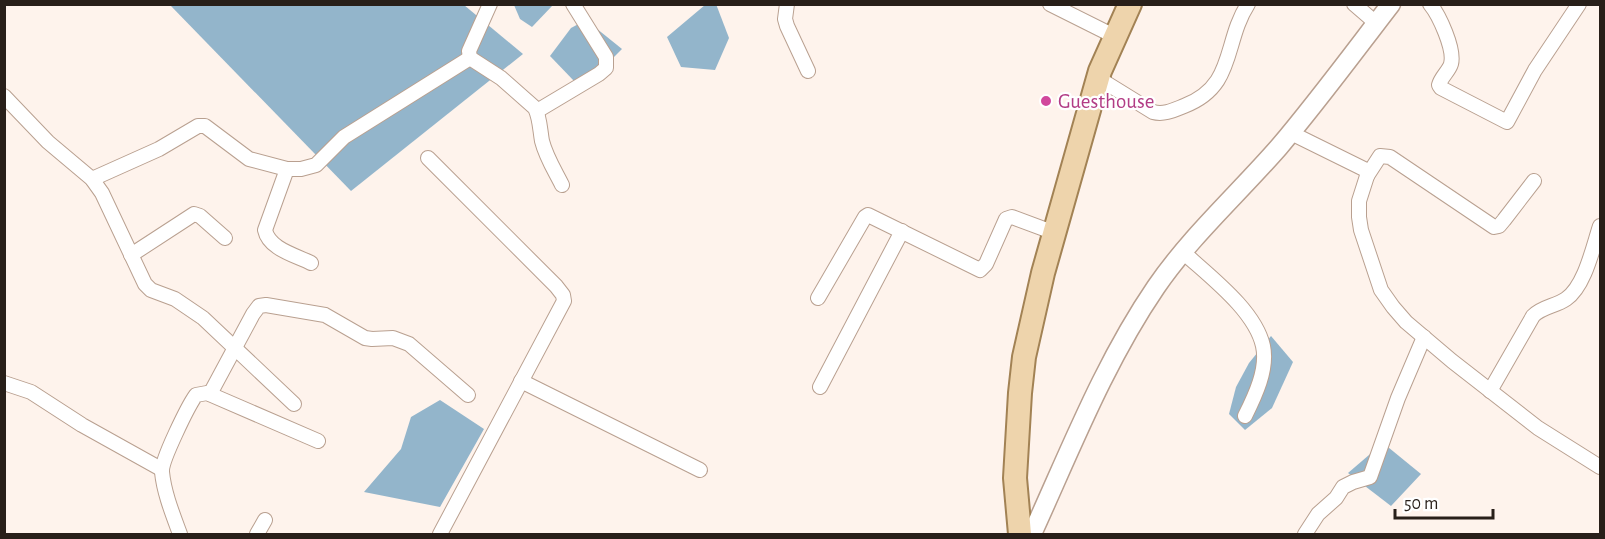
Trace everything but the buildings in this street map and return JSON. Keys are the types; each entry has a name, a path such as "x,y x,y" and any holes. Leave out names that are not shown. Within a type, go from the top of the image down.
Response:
{"main road":[{"path":"1020,534 1015,478 1024,357 1055,233 1098,78 1130,4"}],"street":[{"path":"490,4 469,51 470,58 520,93 537,111 546,154 562,185"},
{"path":"537,111 606,68 606,57 573,4"},
{"path":"787,4 785,19 787,26 808,71"},
{"path":"1050,4 1116,37"},
{"path":"1098,78 1153,112 1159,113 1196,101 1212,90 1223,72 1234,31 1248,4"},
{"path":"1354,4 1376,23"},
{"path":"1032,534 1124,339 1157,286 1183,252 1291,133 1329,87 1391,4"},
{"path":"1430,4 1437,12 1444,29 1451,60 1439,85 1507,122 1535,70 1579,4"},
{"path":"92,179 159,149 198,126 205,126 249,159 287,169 301,169 316,165 344,137 470,58"},
{"path":"4,96 48,142 92,179 102,193 145,284 151,290 188,307 236,348 294,404"},
{"path":"1291,133 1366,170 1367,176"},
{"path":"1534,181 1499,226 1494,227 1390,157 1380,156 1367,176 1359,201 1359,217 1375,275 1381,290 1393,307 1424,337 1490,391 1538,428 1600,467"},
{"path":"428,158 563,295 564,301 440,534"},
{"path":"287,169 264,230 272,244 311,263"},
{"path":"131,255 194,214 200,216 225,238"},
{"path":"818,298 865,217 873,217 980,270 986,264 1006,219 1012,217 1055,233"},
{"path":"1490,391 1533,316 1559,303 1573,293 1580,283 1600,226"},
{"path":"820,387 902,231"},
{"path":"1183,252 1237,302 1263,344 1260,386 1245,416"},
{"path":"210,394 253,314 259,306 266,304 325,315 365,338 393,338 409,344 468,395"},
{"path":"1305,534 1318,514 1336,498 1343,487 1370,477 1402,387 1424,337"},
{"path":"521,381 700,470"},
{"path":"4,382 32,392 82,425 161,469"},
{"path":"180,534 171,511 161,469 196,395 210,394 318,441"},
{"path":"257,534 264,520"}],"water":[{"path":"716,4 729,38 715,70 681,67 667,37 705,5"},
{"path":"170,5 464,5 523,54 351,191"},
{"path":"514,5 553,5 532,27 520,19"},
{"path":"586,20 622,49 601,70 575,82 550,56 571,28"},
{"path":"1271,336 1293,362 1272,408 1245,430 1229,414 1236,387 1249,363"},
{"path":"440,400 484,429 440,507 364,492 401,449 411,417"},
{"path":"1383,443 1421,474 1391,506 1348,473"}],"place":[{"name":"Guesthouse","path":"1046,101"}]}
